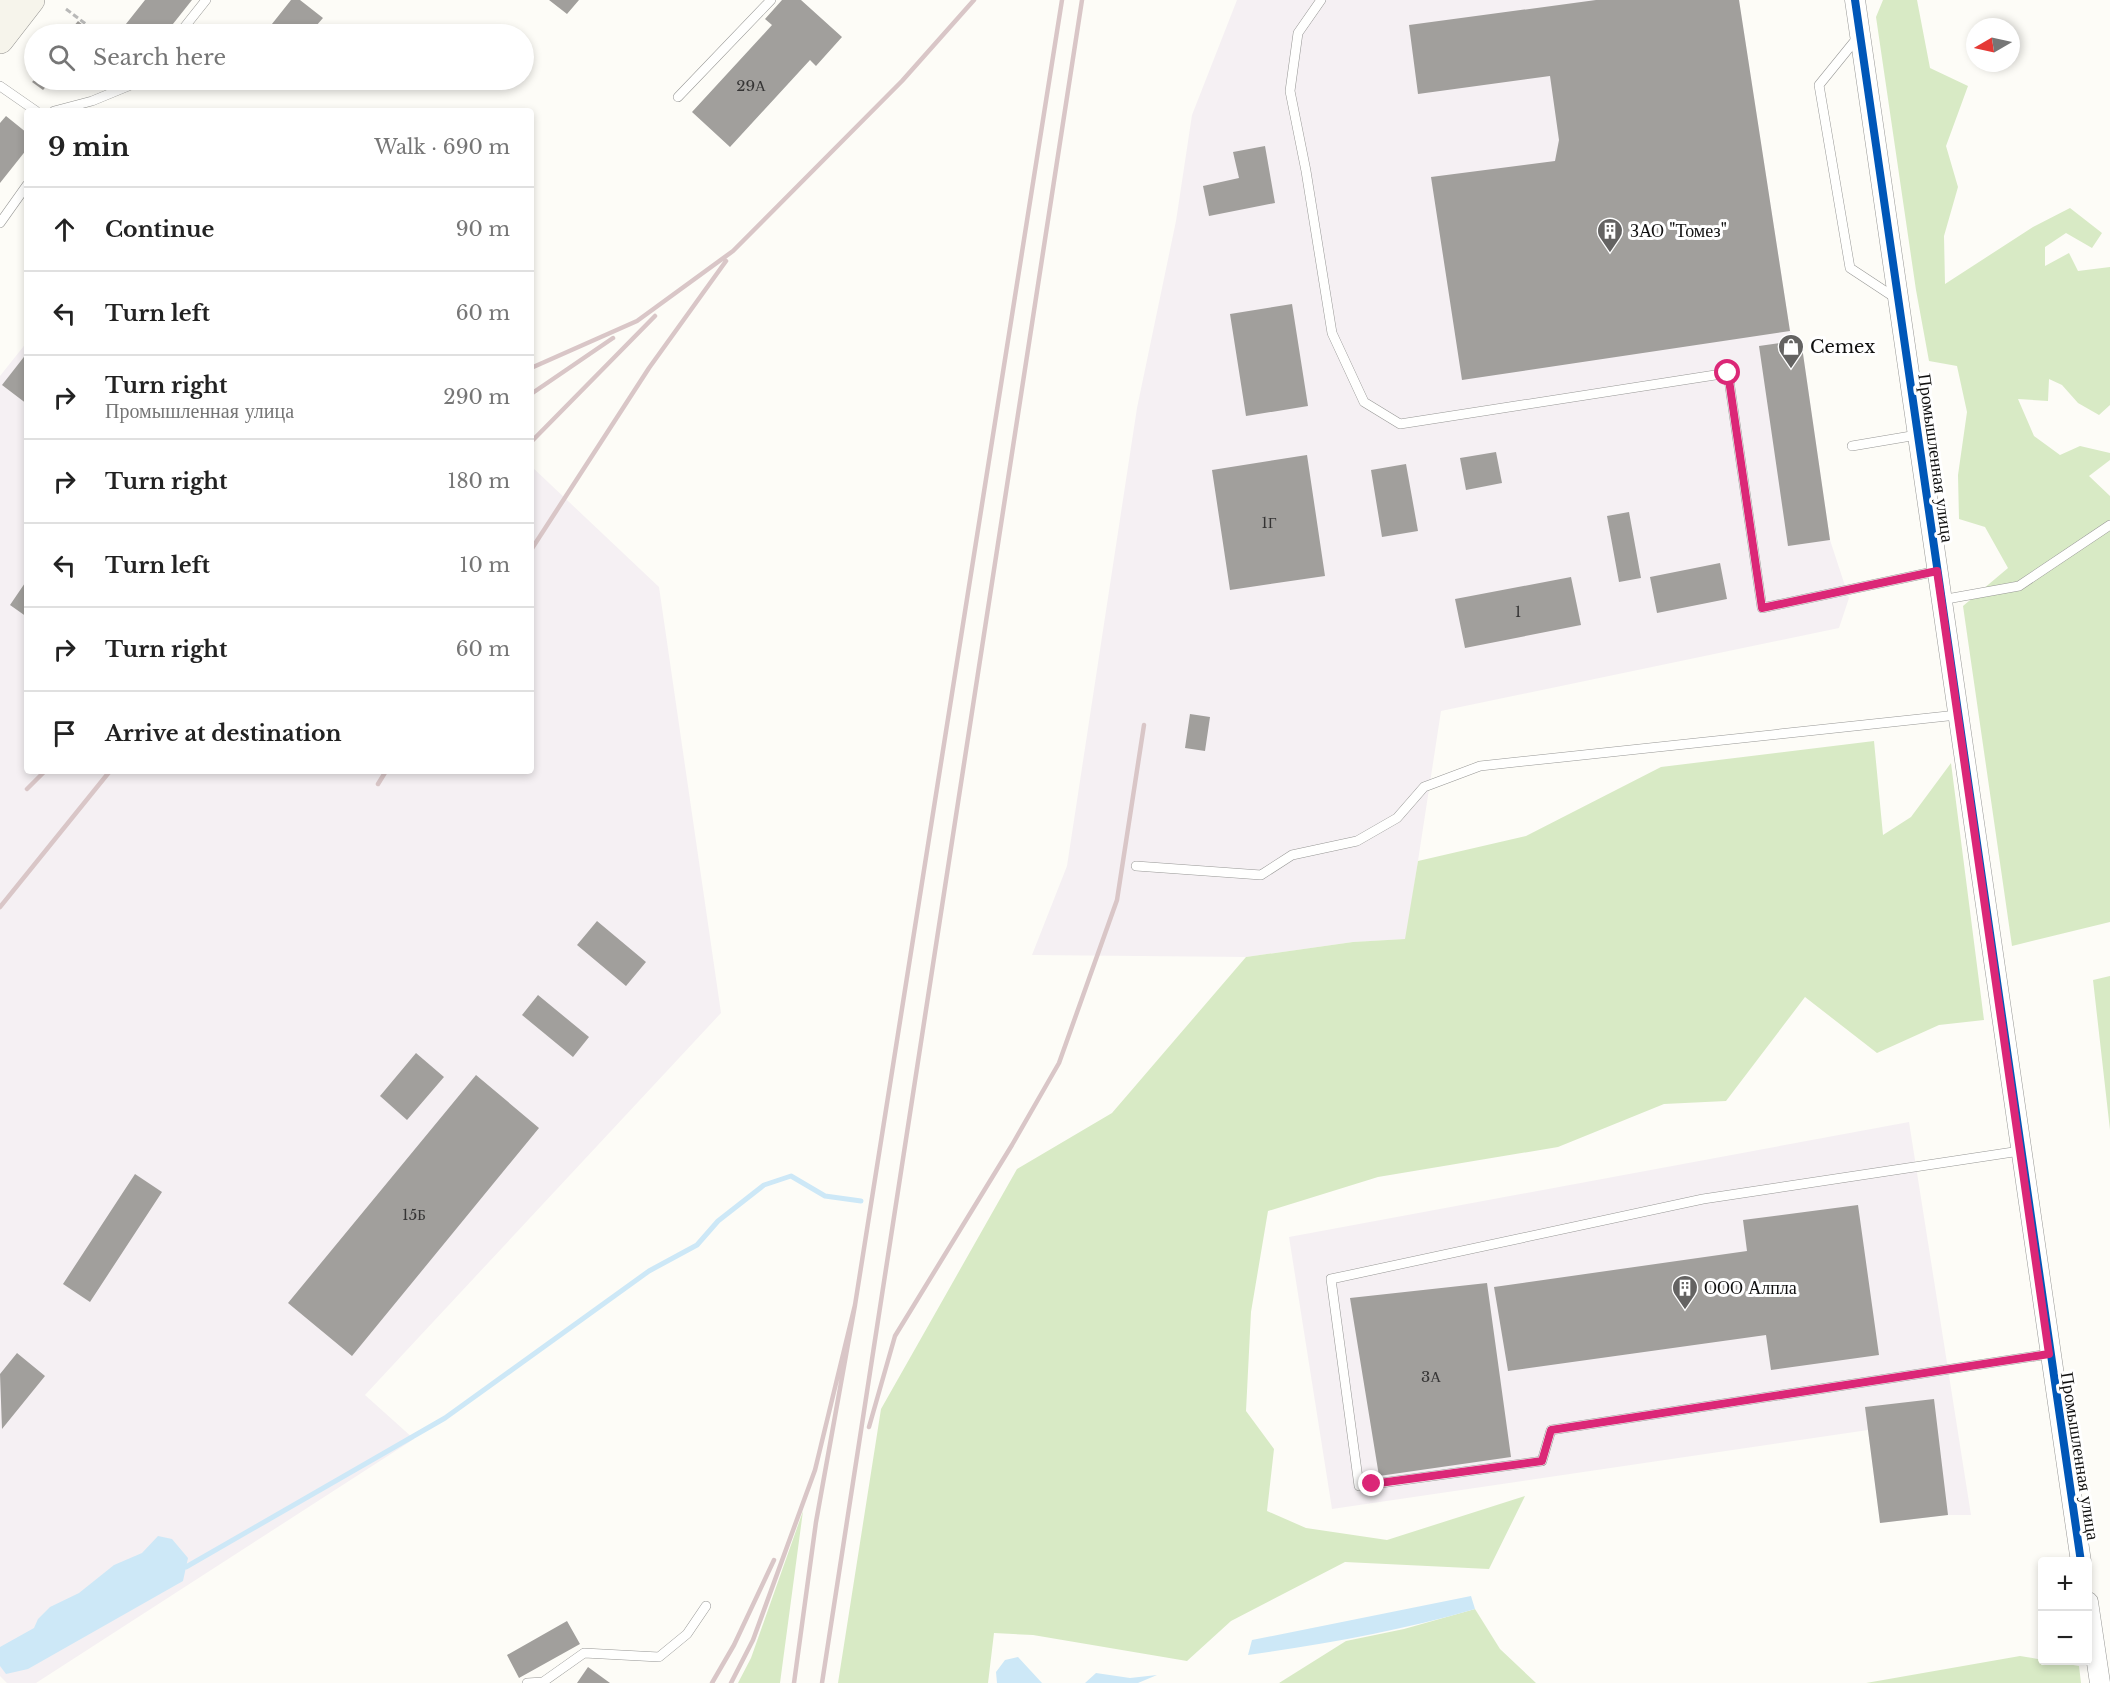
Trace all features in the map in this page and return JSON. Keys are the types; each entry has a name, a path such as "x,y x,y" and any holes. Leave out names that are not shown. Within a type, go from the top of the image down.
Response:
{"main road":[{"path":"0,6 5,0"},
{"path":"0,40 31,0"}],"street":[{"name":"Промышленная улица","path":"1855,0 2049,1354 2080,1557"},
{"path":"2089,1611 2100,1683"}],"lane":[{"path":"187,24 206,0"},
{"path":"678,97 771,0"},
{"path":"1321,0 1298,33 1290,91 1306,171 1332,333 1364,402 1400,424 1728,373 1762,608 1937,571"},
{"path":"1860,35 1819,85 1850,268 1898,299"},
{"path":"0,86 32,108"},
{"path":"65,108 92,101 119,90"},
{"path":"85,108 92,101"},
{"path":"0,224 24,189"},
{"path":"1852,446 1917,435"},
{"path":"1941,600 2019,586 2110,525"},
{"path":"1136,866 1261,874 1292,855 1357,841 1397,819 1424,787 1480,766 1957,715"},
{"path":"2020,1151 1703,1199 1331,1279 1359,1486 1542,1461 1551,1430 2049,1354"},
{"path":"527,1683 543,1682 584,1653 659,1658 687,1635 706,1606"}],"path":[{"path":"66,9 86,24"}],"shaded area":[{"path":"1237,0 1739,0 1790,331 1801,340 1830,540 1849,598 1839,628 1441,711 1406,939 1353,942 1246,957 1032,955 1067,866 1137,408 1176,221 1192,115"},
{"path":"24,346 24,774 534,774 534,469 659,587 721,1013 365,1395 414,1439 36,1683 7,1683 0,1676 0,376"},
{"path":"1909,1122 1971,1515 1948,1515 1880,1523 1868,1430 1332,1509 1289,1237"}],"green space":[{"path":"1883,0 1917,0 1930,68 1968,86 1946,146 1958,187 1944,236 1945,284 2033,227 2070,208 2102,233 2092,248 2066,233 2045,247 2045,266 2069,253 2078,271 2110,267 2110,405 2099,415 2078,403 2062,385 2049,379 2048,401 2018,399 2034,436 2060,455 2080,446 2110,453 2110,460 2089,476 2110,496 2110,922 2012,946 1963,606 2008,568 1985,527 1959,519 1958,475 1967,412 1957,366 1929,361 1916,290 1876,17"},
{"path":"1874,741 1883,835 1911,817 1951,763 1984,1020 1939,1025 1877,1053 1805,997 1726,1101 1664,1104 1558,1147 1378,1177 1268,1211 1251,1312 1246,1411 1274,1449 1267,1511 1306,1528 1387,1540 1525,1496 1489,1569 1345,1562 1231,1621 1187,1661 1033,1635 994,1633 988,1683 838,1683 881,1409 1017,1169 1112,1113 1246,957 1353,942 1405,939 1418,861 1526,836 1661,767"},
{"path":"2110,976 2110,1130 2093,980"},
{"path":"803,1511 780,1683 738,1683 751,1658"},
{"path":"1475,1609 1500,1649 1536,1683 1279,1683 1346,1641 1404,1629"},
{"path":"2020,1656 2038,1659 2038,1665 2079,1666 2081,1683 1866,1683"}],"water":[{"path":"158,1536 172,1539 188,1558 183,1581 28,1669 6,1674 0,1666 0,1647 34,1628 38,1619 50,1607 79,1593 114,1565 142,1553"},
{"path":"1471,1596 1475,1609 1447,1617 1362,1636 1248,1655 1252,1640"},
{"path":"1018,1657 1042,1683 997,1683 996,1672 1005,1660"},
{"path":"1096,1673 1130,1678 1157,1675 1138,1683 1085,1683"}],"building":[{"path":"145,0 192,0 173,24 126,24"},
{"path":"291,0 300,0 323,18 318,24 272,24"},
{"path":"549,0 579,0 567,14"},
{"path":"782,0 801,0 842,37 816,66 810,60 730,147 692,112 772,25 765,19"},
{"name":"ЗАО \"Томез\"","path":"1596,0 1739,0 1790,331 1462,380 1431,177 1555,161 1559,140 1550,76 1418,94 1409,25"},
{"path":"6,116 24,131 24,153 0,183 0,123"},
{"path":"1265,146 1275,203 1209,216 1203,186 1239,178 1233,152"},
{"path":"1292,304 1308,406 1246,416 1230,314"},
{"path":"1801,340 1830,540 1788,546 1759,346"},
{"path":"24,357 24,402 2,385"},
{"path":"1496,452 1502,483 1466,490 1460,458"},
{"path":"1307,455 1325,576 1230,590 1212,470"},
{"path":"1406,464 1418,531 1382,537 1371,470"},
{"path":"1629,512 1641,578 1619,582 1607,516"},
{"path":"1720,563 1727,599 1657,613 1650,577"},
{"path":"1571,577 1581,625 1465,648 1455,599"},
{"path":"24,584 24,615 10,605"},
{"path":"1190,714 1210,717 1205,751 1185,748"},
{"path":"597,921 646,962 626,986 577,945"},
{"path":"538,995 589,1037 573,1057 522,1015"},
{"path":"416,1053 444,1077 407,1120 380,1096"},
{"path":"476,1075 539,1128 352,1356 288,1303"},
{"path":"135,1174 162,1192 90,1302 63,1284"},
{"name":"ООО Алпла","path":"1858,1205 1879,1355 1771,1370 1766,1335 1508,1371 1494,1287 1747,1251 1743,1220"},
{"path":"1487,1283 1511,1457 1379,1476 1350,1298"},
{"path":"17,1353 45,1376 2,1429 0,1374"},
{"path":"1934,1399 1948,1515 1880,1523 1865,1407"},
{"path":"567,1621 580,1644 519,1678 507,1655"},
{"path":"588,1667 610,1683 577,1683"}],"waterway":[{"path":"186,1567 445,1418 649,1271 697,1245 718,1221 764,1185 791,1176 825,1196 861,1201"}],"railway":[{"path":"534,367 637,321 733,251 902,81 974,0"},
{"path":"855,1305 1062,0"},
{"path":"822,1683 1082,0"},
{"path":"534,545 649,368 726,261"},
{"path":"534,439 655,316"},
{"path":"534,392 613,338"},
{"path":"869,1427 895,1336 1012,1145 1059,1063 1117,900 1144,725"},
{"path":"27,789 42,774"},
{"path":"0,907 108,774"},
{"path":"378,784 384,774"},
{"path":"731,1683 753,1640 815,1470 855,1305 816,1522 794,1683"},
{"path":"712,1683 734,1645 774,1560"}],"cycle path":[{"path":"1855,0 2080,1557"}],"place":[{"name":"ЗАО \"Томез\"","path":"1610,254"},
{"name":"Cemex","path":"1791,370"},
{"name":"ООО Алпла","path":"1685,1311"}],"route":[{"path":"1372,1484 1542,1461 1551,1430 2049,1354 1937,571 1762,608 1728,373"}]}
